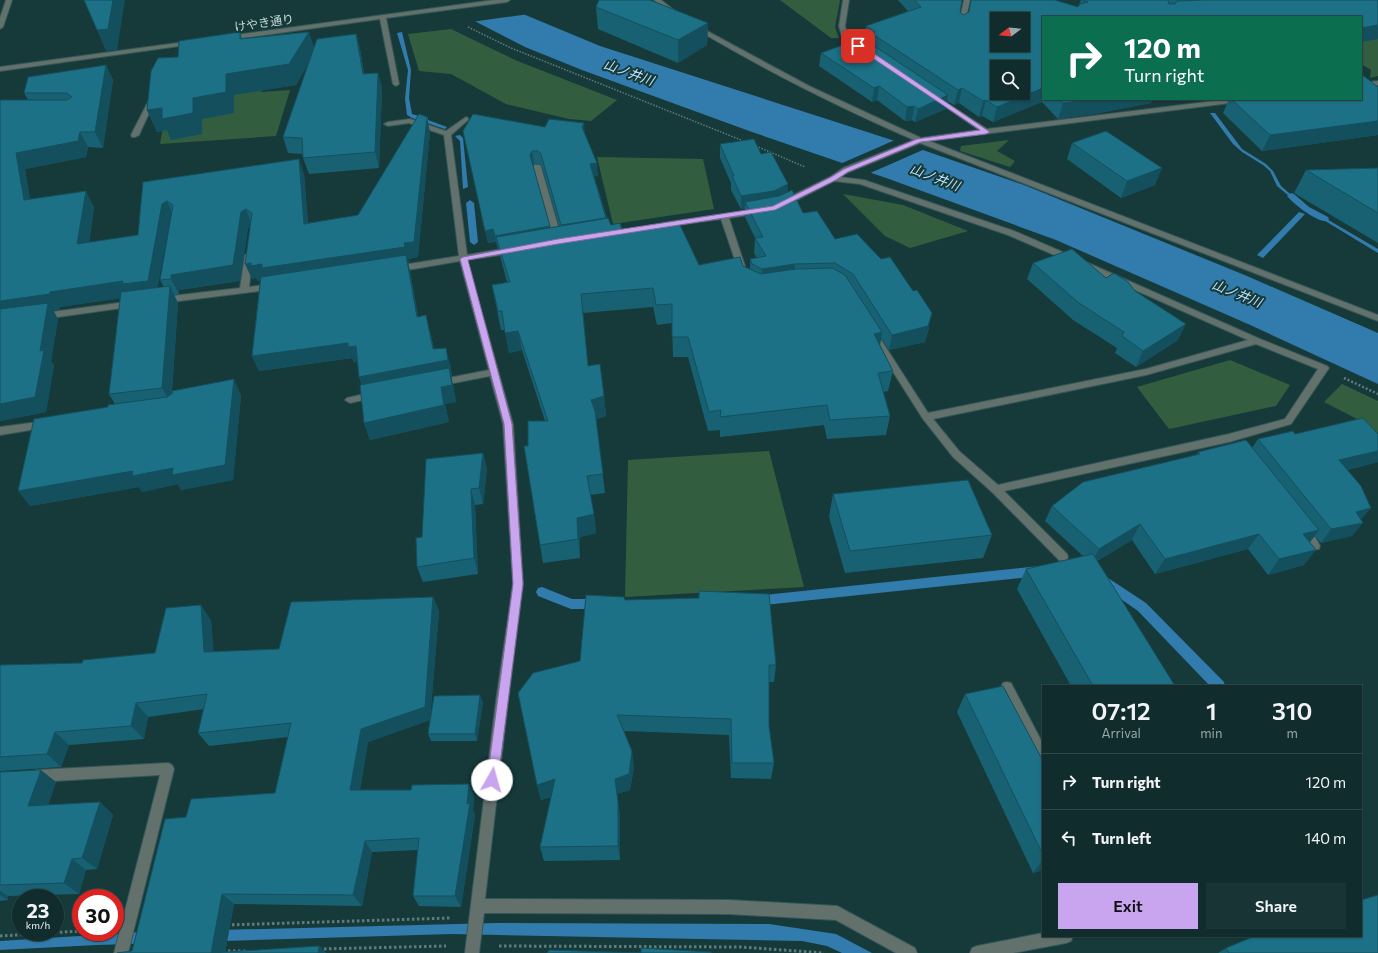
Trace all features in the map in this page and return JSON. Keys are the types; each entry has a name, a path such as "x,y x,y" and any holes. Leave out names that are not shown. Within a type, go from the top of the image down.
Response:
{"street":[{"path":"0,28 9,0"},
{"name":"けやき通り","path":"217,40 507,0"},
{"path":"657,0 682,19"},
{"path":"846,0 842,26 845,37 871,54"},
{"path":"961,27 967,0"},
{"path":"383,17 396,84"},
{"path":"689,23 784,76 872,120 1378,318"},
{"path":"0,69 201,42"},
{"path":"174,52 177,45"},
{"path":"1362,85 1378,83"},
{"path":"928,93 986,132"},
{"path":"135,135 155,94"},
{"path":"653,227 771,208 833,179 846,170 920,140 1232,100"},
{"path":"447,134 466,119"},
{"path":"388,124 410,121 447,134"},
{"path":"447,134 463,259 508,424 518,584 502,701 472,949"},
{"path":"537,167 558,242"},
{"path":"833,179 862,182 1011,233 1257,341 1324,368 1288,422 1231,442 996,489"},
{"path":"724,216 744,274"},
{"path":"244,291 251,244"},
{"path":"385,270 463,259 522,248"},
{"path":"159,298 244,291 284,285"},
{"path":"38,317 138,303"},
{"path":"867,325 926,417 956,454 996,489 1063,557"},
{"path":"926,417 1146,372 1257,341"},
{"path":"426,385 495,372"},
{"path":"350,400 381,394"},
{"path":"0,431 53,424"},
{"path":"1296,522 1315,546"},
{"path":"1007,687 1042,754"},
{"path":"23,777 168,769 121,953"},
{"path":"477,911 729,907 837,913 910,953"},
{"path":"977,953 1061,937"}],"path":[{"path":"466,26 517,51 747,142"},
{"path":"755,145 833,179"},
{"path":"1324,368 1378,394"},
{"path":"222,925 477,911"},
{"path":"0,936 72,932"},
{"path":"316,949 741,947 824,953"},
{"path":"214,951 254,950"}],"green space":[{"path":"780,0 840,0 835,27 839,38 831,38"},
{"path":"1378,24 1378,76 1370,78 1371,70 1362,65 1362,27"},
{"path":"451,29 515,60 617,100 591,121 569,119 506,104 451,74 419,71 408,34"},
{"path":"258,52 261,92 290,90 276,136 160,144 174,63"},
{"path":"1009,140 997,151 1015,161 1010,167 960,151 961,146"},
{"path":"597,157 703,159 714,209 613,224"},
{"path":"843,194 903,205 968,231 910,248 885,236"},
{"path":"1230,360 1290,385 1276,406 1169,429 1137,387"},
{"path":"1342,384 1378,401 1378,441 1359,420 1324,402"},
{"path":"769,451 804,587 625,597 628,460"}],"water":[{"name":"山ノ井川","path":"489,0 600,46 920,149 1024,185 1247,276 1378,333 1378,384 1248,324 1056,240 582,70 525,47 459,13"},
{"path":"402,32 411,70 409,98 412,114 428,118 428,120 447,127 445,129 407,115 405,99 408,70 397,33"},
{"path":"1210,113 1215,113 1242,149 1266,164 1273,171 1281,186 1304,206 1301,206 1277,186 1270,171 1233,144"},
{"path":"460,135 463,138 468,187 463,189 460,141 455,136"},
{"path":"1313,211 1378,249 1378,253 1312,213"},
{"path":"1299,212 1305,214 1263,258 1257,255"},
{"path":"496,923 769,924 836,934 872,953 842,953 827,946 802,941 451,934 97,945 0,950 0,941 64,941 64,937 72,936 72,941 124,941 124,933"}],"pier":[{"path":"439,0 494,0 529,14 471,22 457,15"},
{"path":"895,140 925,149 868,174 840,164"}],"building":[{"path":"84,0 113,0 108,29 97,30"},
{"path":"599,0 650,0 708,23 678,40 596,7"},
{"path":"914,0 962,0 960,12 963,15 969,12 971,0 1055,0 1078,7 1080,4 1088,2 1083,0 1169,0 1169,4 1175,4 1177,1 1204,0 1378,0 1378,25 1362,28 1362,16 1042,16 1042,88 1030,93 1030,60 990,60 990,100 1014,100 997,107 986,100 983,101 962,88 958,90 871,33 875,32 866,26 921,7"},
{"path":"240,32 240,39 309,32 289,64 226,74 226,92 193,98 193,113 162,119 162,108 147,110 151,71 158,58 178,57 179,41"},
{"path":"356,34 363,74 378,73 375,152 303,158 302,138 283,137 317,39"},
{"path":"862,38 948,95 918,109 914,106 907,107 879,86 874,88 821,53"},
{"path":"106,65 95,132 80,132 78,141 16,153 24,200 86,191 77,244 138,235 143,182 299,159 304,224 358,215 419,114 427,117 414,242 404,243 405,247 262,268 262,264 251,266 251,263 245,264 252,213 246,209 241,212 233,265 171,275 171,279 160,280 173,205 167,201 162,204 148,281 123,284 123,281 0,301 0,100 67,100 72,97 67,93 24,93 28,77"},
{"path":"1362,75 1378,87 1378,121 1270,135 1232,100 1362,100"},
{"path":"1060,100 1089,100 1063,103"},
{"path":"473,114 545,127 549,119 584,123 582,127 597,163 590,164 606,218 561,225 541,154 538,151 532,151 530,155 550,226 495,236 493,229 485,231 463,131"},
{"path":"1106,131 1162,168 1127,181 1072,143"},
{"path":"754,139 761,154 771,152 788,184 774,191 741,196 720,144"},
{"path":"1378,168 1378,213 1306,170"},
{"path":"792,190 803,213 817,211 835,239 857,234 881,259 890,257 913,291 917,290 932,313 928,326 892,335 853,274 835,263 795,264 762,269 752,264 750,259 766,256 755,238 763,237 745,202 779,196"},
{"path":"608,218 611,225 620,223 622,230 675,221 677,225 680,225 699,265 740,257 743,266 761,274 796,269 832,268 845,275 882,332 874,334 893,371 878,373 890,416 830,420 827,405 720,417 721,410 709,412 688,337 672,337 672,304 656,305 653,288 581,294 588,366 600,364 604,396 591,400 595,411 603,474 587,476 594,514 577,518 578,539 540,545 524,446 528,446 528,421 548,421 518,331 505,333 502,311 498,311 492,285 510,282 496,237"},
{"path":"1072,249 1106,278 1114,273 1128,282 1135,291 1186,324 1143,351 1122,336 1124,332 1079,303 1033,263"},
{"path":"406,255 417,317 426,315 433,349 446,348 448,360 359,377 356,346 348,347 348,343 252,356 261,277"},
{"path":"170,286 162,388 109,394 121,292"},
{"path":"48,303 40,351 44,350 35,397 0,404 0,309"},
{"path":"449,368 452,385 441,387 444,405 364,423 360,385"},
{"path":"234,379 225,465 172,475 173,468 132,476 133,471 18,491 34,419 108,407 108,405 167,397 173,393 172,391"},
{"path":"1363,418 1378,434 1378,451 1339,460 1361,486 1371,508 1356,512 1363,523 1331,529 1258,439 1293,431 1295,434"},
{"path":"1246,440 1319,530 1303,534 1316,550 1279,559 1259,534 1165,559 1140,524 1099,549 1052,506 1083,482 1200,454 1198,452"},
{"path":"483,453 479,488 471,489 474,558 417,567 416,538 422,537 426,459"},
{"path":"968,480 992,535 850,551 833,494"},
{"path":"1093,554 1174,685 1092,685 1026,569"},
{"path":"699,591 769,594 776,665 769,665 769,726 774,763 732,763 731,719 617,715 632,751 629,774 615,779 618,802 618,846 540,847 555,779 537,785 518,693 533,673 580,661 586,595 624,597 625,600 699,598"},
{"path":"433,597 425,707 361,729 350,790 411,790 412,785 469,784 467,804 470,803 455,896 413,896 419,838 365,841 353,895 222,894 211,953 117,953 132,951 165,819 186,817 191,799 275,793 291,723 198,733 207,694 136,703 131,726 55,732 47,754 0,757 0,665 82,663 83,660 155,653 166,608 201,605 204,652 279,649 291,602"},
{"path":"1003,686 1042,759 1042,853 965,694"},
{"path":"480,695 475,734 428,734 434,696"},
{"path":"41,770 28,806 100,802 82,858 72,859 64,883 0,885 0,772"},
{"path":"1378,895 1378,953 1229,953 1226,948 1253,937 1362,937 1362,900"},
{"path":"319,946 318,953 211,953"},
{"path":"641,948 711,952 711,953 641,953"},
{"path":"549,950 641,953 547,953"}],"waterway":[{"path":"1291,196 1306,209 1325,219"},
{"path":"470,203 474,242"},
{"path":"756,601 1039,571"},
{"path":"1102,579 1142,607 1218,685"},
{"path":"542,592 571,604 599,604"}],"route":[{"path":"492,780 518,584 508,424 463,259 558,242 775,208 833,179 846,170 920,140 986,132 858,46"}]}
